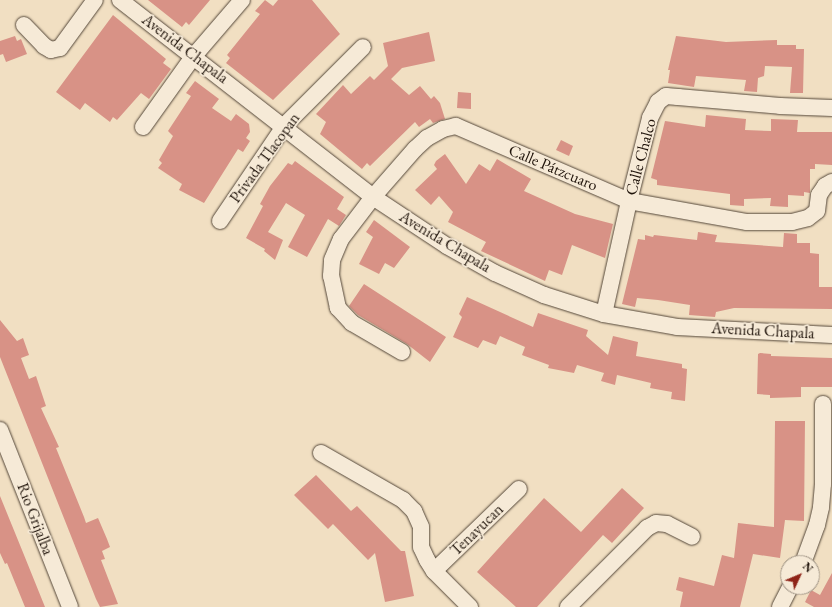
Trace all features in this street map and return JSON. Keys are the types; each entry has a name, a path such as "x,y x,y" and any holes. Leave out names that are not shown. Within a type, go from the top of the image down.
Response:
{"street":[{"path":"24,25 44,46 52,50 60,48 94,0"},
{"name":"Avenida Chapala","path":"120,0 193,57 285,125 374,197 447,246 495,273 544,294 604,314 677,327 832,335"},
{"path":"143,127 193,57 242,0"},
{"name":"Privada Tlacopan","path":"220,221 285,125 363,47"},
{"name":"Calle Chalco","path":"604,314 629,201 650,118 658,102 666,96 832,108"},
{"name":"Calle Pátzcuaro","path":"402,352 352,323 338,308 331,276 335,250 374,197 427,138 443,129 456,126 629,201 747,222 792,222 808,218 817,210 819,195 825,186 832,182"},
{"path":"806,555 817,525 821,507 823,484 823,404"},
{"name":"Rio Grijalba","path":"0,430 70,607"},
{"path":"321,453 403,500 414,511 421,527 421,547 434,571 464,605"},
{"name":"Tenayucan","path":"434,571 520,489"},
{"path":"568,607 647,528 656,523 667,524 692,537"},
{"path":"780,607 786,595"}],"building":[{"path":"148,0 210,0 189,25 186,22 182,27"},
{"path":"265,0 273,6 278,0 312,0 340,34 273,100 226,63 230,58 227,55 260,14 255,11"},
{"path":"113,15 166,59 163,63 171,69 149,99 141,93 117,120 113,117 110,122 85,103 80,110 56,92"},
{"path":"429,32 435,61 402,68 391,79 409,95 420,86 431,99 434,96 440,103 445,119 433,123 430,119 419,127 415,122 370,166 367,163 362,169 320,134 326,122 316,114 343,85 351,94 370,76 374,80 388,66 383,43"},
{"path":"15,36 17,41 21,39 27,54 6,62 3,54 0,55 0,41"},
{"path":"676,36 726,42 777,40 777,45 796,45 796,49 804,49 803,93 790,93 792,67 765,66 764,76 758,78 757,92 744,91 746,80 696,76 694,87 668,83 670,70 668,70"},
{"path":"195,81 219,99 212,108 231,121 236,114 249,124 250,132 246,138 250,141 243,152 238,149 204,203 179,190 182,184 158,168 162,163 159,160 173,136 168,131 191,96 186,93"},
{"path":"458,92 471,93 471,109 457,108"},
{"path":"706,115 746,119 745,130 771,131 771,119 798,120 797,132 832,132 832,165 815,164 815,169 810,169 810,193 804,192 804,196 788,195 788,207 770,206 771,198 744,199 744,206 730,205 730,194 657,185 657,180 651,178 665,121 705,127"},
{"path":"561,140 573,146 569,156 556,150"},
{"path":"445,154 466,184 479,164 490,171 497,159 531,179 524,191 575,214 613,224 605,258 572,245 562,275 549,270 545,281 481,251 486,242 448,222 453,212 439,196 431,205 415,190 437,169 434,165 436,161"},
{"path":"295,161 344,197 337,209 346,215 339,226 328,219 307,257 288,247 305,215 286,203 268,232 283,240 275,260 264,251 265,249 246,238 263,206 260,204 270,186 288,163 292,165"},
{"path":"374,220 410,247 394,268 385,263 379,274 359,264 373,237 366,232"},
{"path":"698,232 717,235 715,242 783,247 784,233 797,234 797,243 810,243 810,253 819,254 819,287 832,287 832,309 734,308 716,312 715,317 689,315 690,305 658,300 637,298 635,307 622,304 638,239 645,240 645,235 653,237 654,235 697,240"},
{"path":"364,284 446,337 430,362 407,344 358,315 349,306"},
{"path":"467,297 533,327 538,313 588,330 586,336 608,355 613,336 638,342 636,356 682,364 682,368 687,369 685,401 671,399 672,392 650,388 651,383 617,375 615,385 601,381 604,373 577,365 574,373 548,368 549,365 522,355 525,347 500,336 496,345 483,340 478,348 453,337 462,317 459,314"},
{"path":"0,320 17,341 23,338 29,355 21,358 29,379 36,376 46,406 41,408 59,447 56,448 86,523 98,518 107,539 110,547 102,551 105,559 101,560 118,604 100,607 96,599 0,357"},
{"path":"758,354 771,354 771,356 832,358 832,387 801,387 801,397 770,398 770,395 757,394"},
{"path":"775,421 805,421 804,521 785,520 780,558 753,554 740,607 680,607 683,592 676,590 679,577 714,586 722,555 734,558 738,523 774,527"},
{"path":"316,475 351,511 357,506 401,551 405,551 414,596 385,602 375,553 368,560 333,524 328,529 294,495"},
{"path":"622,488 644,508 612,543 603,535 537,607 516,607 477,572 544,498 581,532"},
{"path":"0,496 45,607 25,607 7,563 5,564 0,553"},
{"path":"832,573 832,607 814,607 805,602 808,595 820,595"}]}
